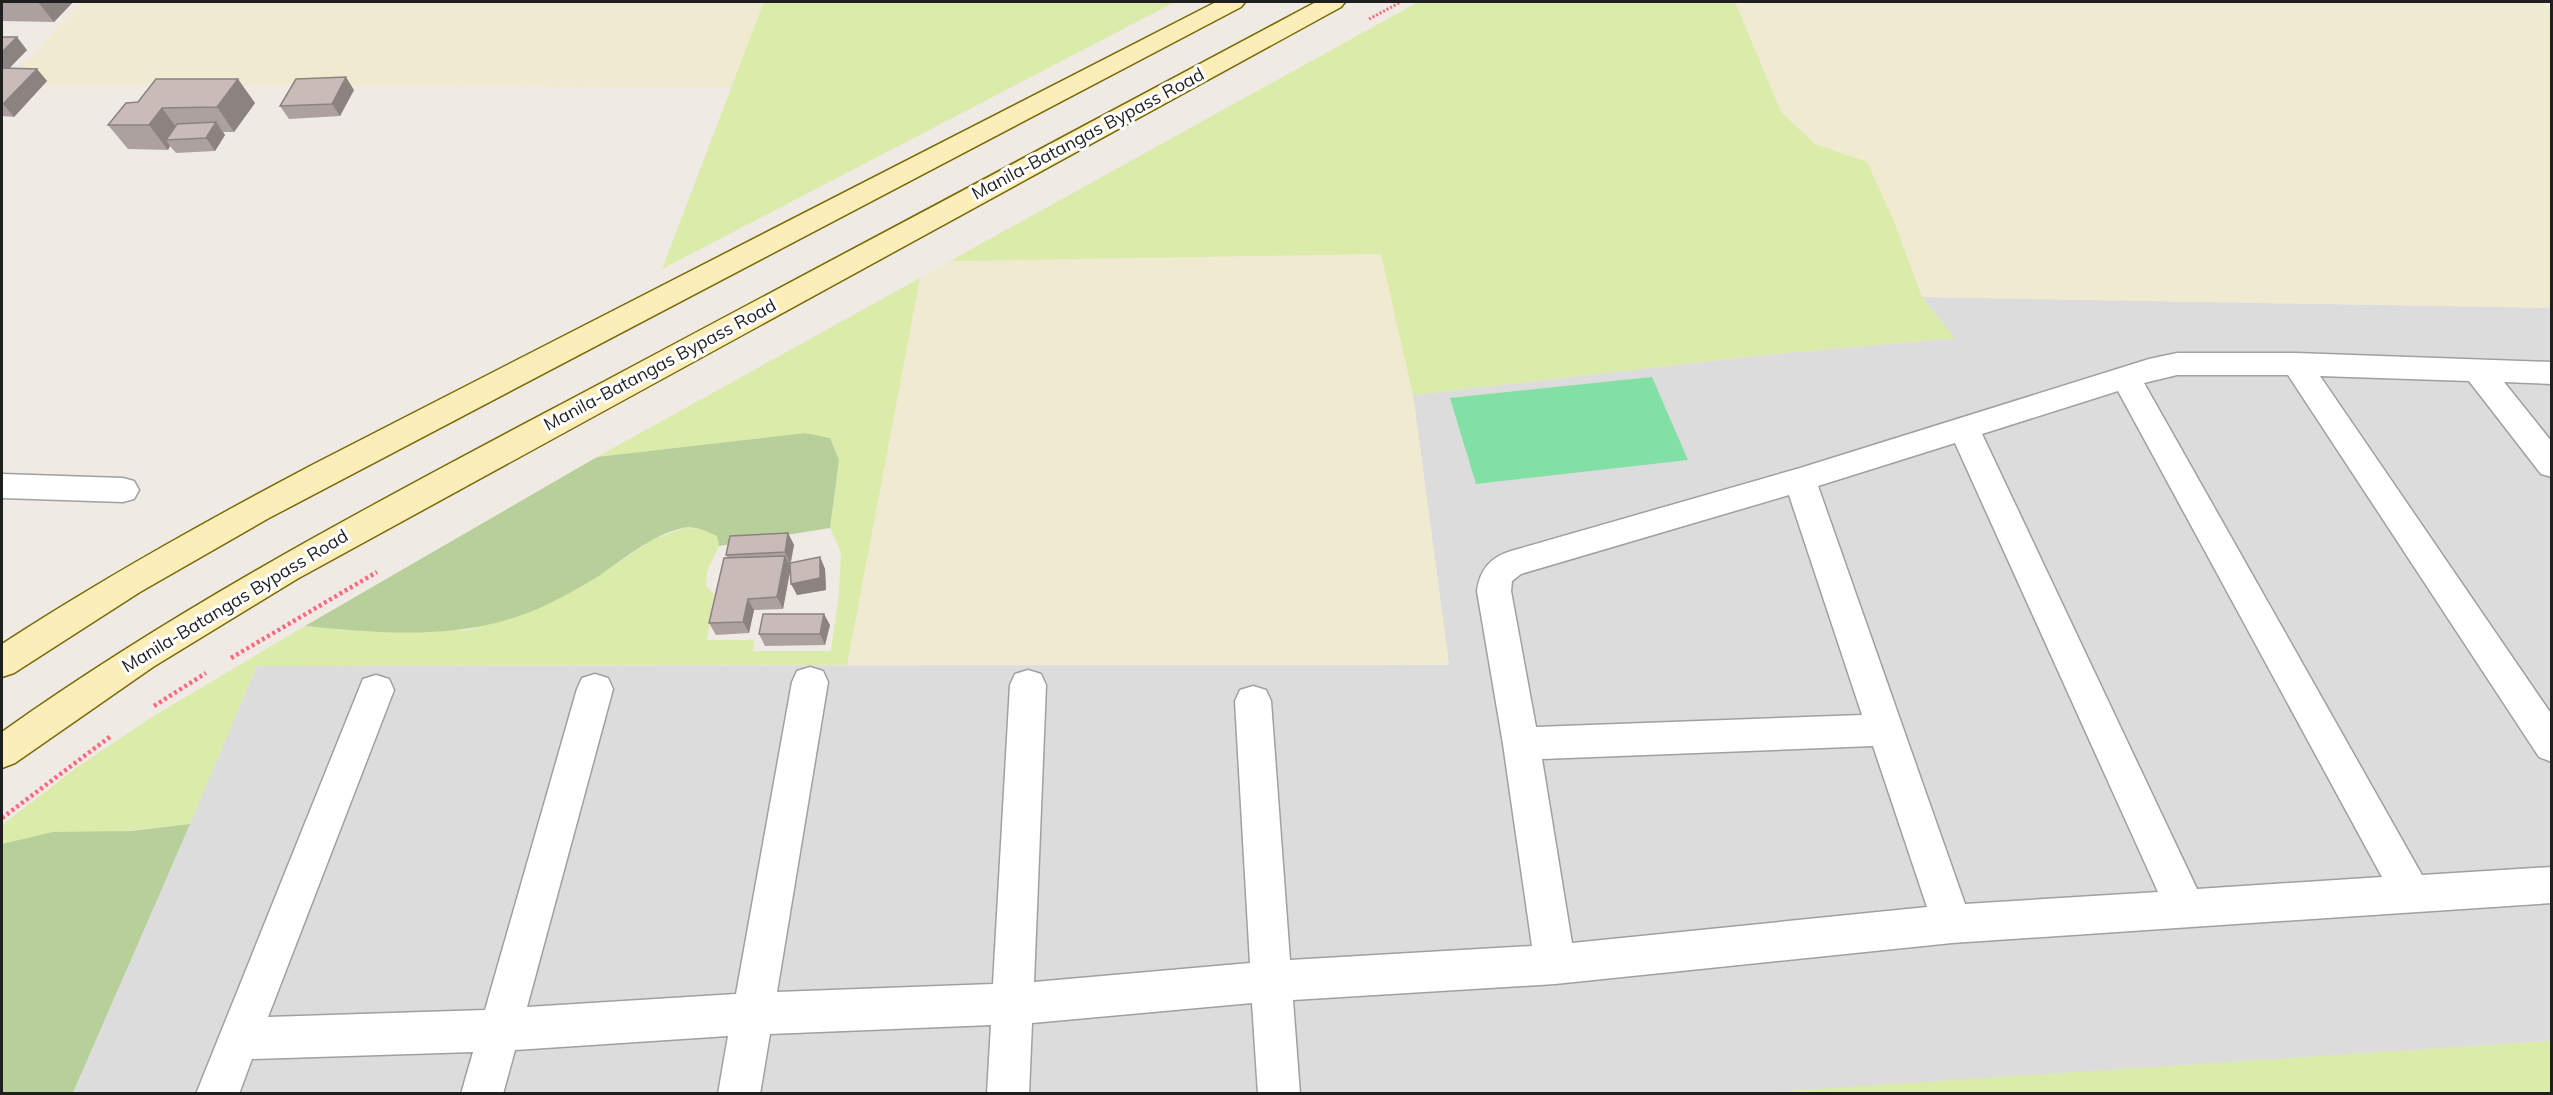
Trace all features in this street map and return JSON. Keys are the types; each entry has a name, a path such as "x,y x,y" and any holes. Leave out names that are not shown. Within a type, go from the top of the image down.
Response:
{"main road":[{"path":"2,662 59,623 247,515 1233,2"},
{"name":"Manila-Batangas Bypass Road","path":"2,752 107,677 185,628 350,533 1333,2"}],"street":[{"path":"1555,964 1521,744 1494,591 1497,576 1503,569 1522,561 1800,480 2177,364 2296,364 2552,373"},
{"path":"2296,364 2552,746"},
{"path":"2478,371 2552,465"},
{"path":"2126,378 2411,893"},
{"path":"1964,428 2185,907"},
{"path":"1800,480 1952,924"},
{"path":"2,486 123,490"},
{"path":"740,1094 751,1014 810,682"},
{"path":"1008,1094 1028,685"},
{"path":"482,1094 595,689"},
{"path":"217,1094 376,690"},
{"path":"1253,701 1279,1094"},
{"path":"1521,744 1885,730"},
{"path":"238,1039 498,1030 751,1014 1012,1004 1272,981 1555,964 1952,924 2185,907 2552,885"}],"shaded area":[{"path":"82,2 764,2 732,87 5,85"},
{"path":"1735,2 2541,2 2552,11 2551,308 1922,297 1893,219 1867,162 1815,144 1781,112"},
{"path":"1381,254 1413,395 1449,665 847,665 920,278 950,261"},
{"path":"1922,297 2551,308 2551,1041 1756,1094 73,1094 257,666 1449,665 1413,395 1764,355 1954,338"}],"green space":[{"path":"764,2 1175,2 662,269"},
{"path":"1418,2 1735,2 1781,112 1815,144 1867,162 1893,219 1922,297 1955,338 1764,355 1413,395 1381,254 950,261"},
{"path":"920,278 847,665 257,666 190,824 2,844 2,825 76,768 152,717 305,626 344,630 468,630 523,615 597,577 652,540 684,528 702,529 717,536 719,546 707,571 706,586 714,594 707,640 754,640 753,651 831,651 839,594 841,552 830,528 839,460 830,438 805,433 597,457"},
{"path":"1652,377 1688,460 1476,484 1450,398"},
{"path":"805,433 830,438 839,460 830,528 719,546 717,536 704,530 682,528 649,542 572,592 540,608 496,623 442,631 414,632 359,631 305,626 597,457"},
{"path":"190,824 73,1093 2,1093 2,844 53,832 131,831"},
{"path":"2551,1041 2551,1093 1756,1093"}],"building":[{"path":"2,37 17,37 2,52"},
{"path":"2,68 37,69 3,104 2,104"},
{"path":"346,77 332,104 280,106 296,79"},
{"path":"156,79 238,79 217,107 162,108 149,125 108,125 126,103 138,102"},
{"path":"216,122 206,138 166,140 177,124"},
{"path":"788,533 785,552 726,555 730,536"},
{"path":"785,556 777,597 748,599 743,622 709,623 724,558"},
{"path":"820,557 820,578 791,584 790,563"},
{"path":"763,614 824,614 820,634 759,634"}]}
